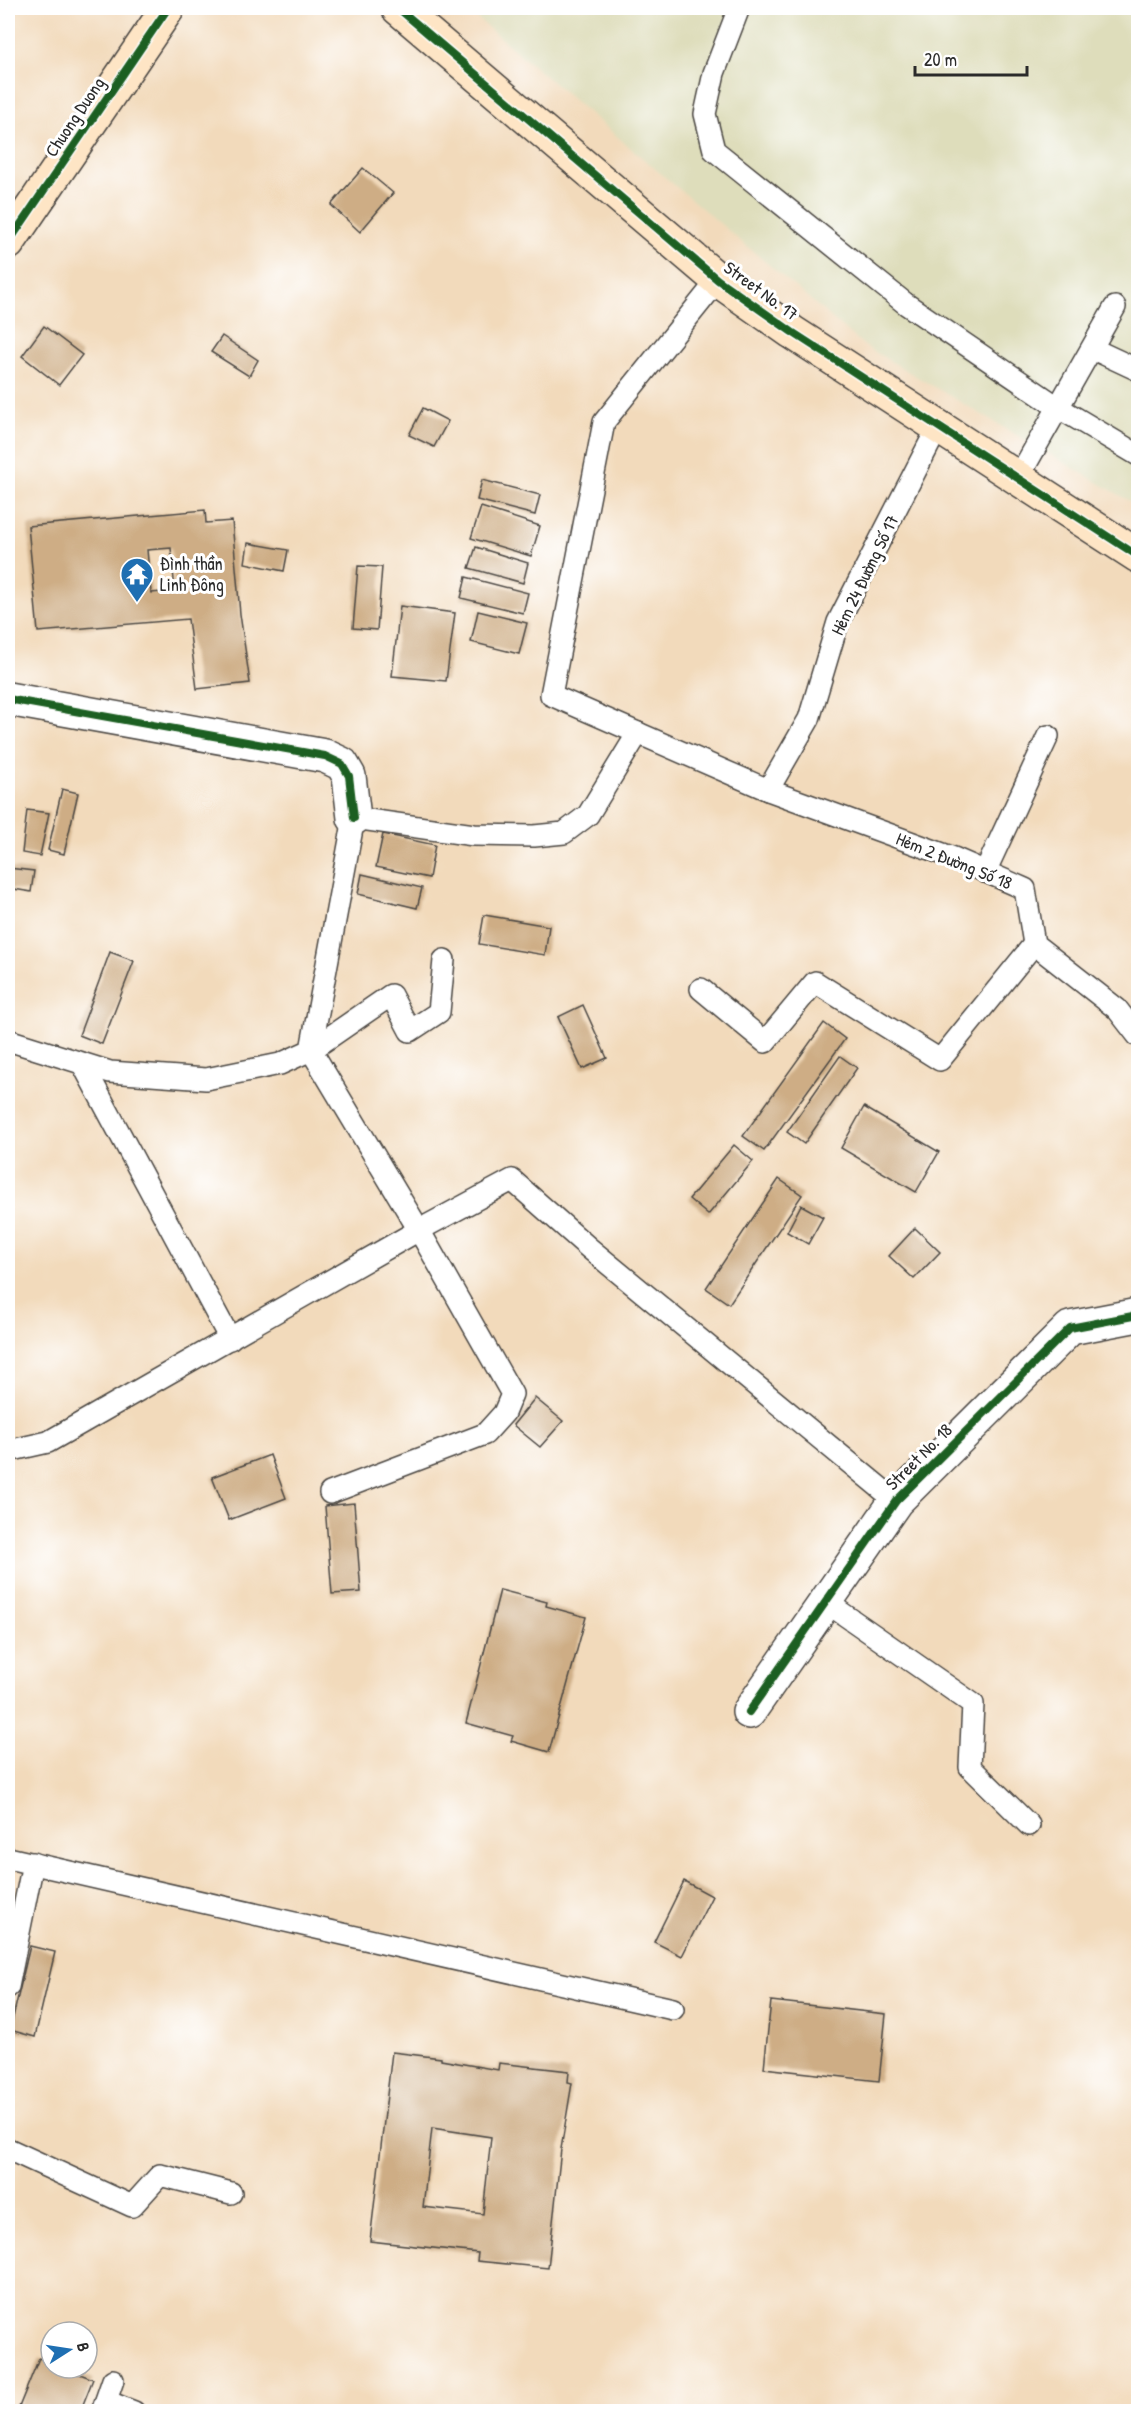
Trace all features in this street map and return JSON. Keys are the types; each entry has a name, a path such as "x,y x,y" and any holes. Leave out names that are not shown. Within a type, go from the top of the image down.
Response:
{"street":[{"name":"Chuong Duong","path":"8,243 168,8"},
{"name":"Street No. 17","path":"399,8 718,280 792,332 1138,556"},
{"path":"8,699 325,756 342,764 349,776 354,818"},
{"name":"Street No. 18","path":"749,1712 896,1501 1070,1328 1138,1315"}],"lane":[{"path":"739,8 714,73 705,114 714,150 906,304 1059,408 1138,455"},
{"name":"Hẻm 2 Đường Số 18","path":"718,280 604,422 551,695 768,790 954,858 1025,889 1034,944"},
{"path":"1018,478 1115,307"},
{"path":"1093,349 1138,370"},
{"name":"Hẻm 24 Đường Số 17","path":"768,790 809,719 838,622 938,427"},
{"path":"330,1493 485,1434 504,1413 512,1394 419,1230 311,1050 354,818 474,835 534,836 564,833 588,815 638,733"},
{"path":"985,872 1048,736"},
{"path":"701,989 765,1042 816,982 940,1060 1034,944 1118,1009 1138,1036"},
{"path":"8,1040 110,1072 206,1079 280,1064 311,1050 391,995 411,1031 440,1012 444,960"},
{"path":"82,1063 230,1339"},
{"path":"8,1451 48,1442 419,1230 512,1180 589,1248 896,1501"},
{"path":"826,1602 974,1704 970,1767 1029,1826"},
{"path":"8,1858 673,2009"},
{"path":"8,1987 33,1863"},
{"path":"8,2149 132,2206 160,2175 231,2193"},
{"path":"113,2380 104,2406 134,2412"}],"shaded area":[{"path":"465,8 1138,8 1138,506 866,347"}],"building":[{"path":"363,168 393,193 360,232 331,205"},
{"path":"44,326 82,355 59,385 22,356"},
{"path":"222,336 258,360 249,376 211,352"},
{"path":"423,408 448,421 434,447 409,435"},
{"path":"482,480 540,495 535,515 477,500"},
{"path":"481,507 540,526 531,556 471,538"},
{"name":"Đình thần Linh Đông","path":"205,510 206,523 232,521 240,614 250,683 197,689 188,619 38,632 28,526","holes":["171,548 175,591 151,593 147,550"]},
{"path":"248,543 288,550 284,571 245,563"},
{"path":"476,547 528,563 523,583 469,568"},
{"path":"358,566 382,567 377,630 353,628"},
{"path":"466,577 528,593 523,613 461,598"},
{"path":"400,606 455,613 446,681 392,676"},
{"path":"478,611 527,623 519,654 471,642"},
{"path":"62,789 78,793 64,854 48,850"},
{"path":"27,810 49,813 40,856 22,853"},
{"path":"383,834 435,845 429,878 376,867"},
{"path":"8,868 34,871 31,892 8,888"},
{"path":"362,874 422,888 417,908 358,894"},
{"path":"484,915 549,926 545,955 479,944"},
{"path":"110,952 134,961 102,1044 79,1035"},
{"path":"583,1005 607,1058 582,1069 558,1017"},
{"path":"824,1023 845,1039 764,1151 743,1136"},
{"path":"840,1056 857,1068 804,1144 787,1132"},
{"path":"864,1107 939,1152 916,1192 841,1148"},
{"path":"734,1145 753,1161 708,1215 689,1199"},
{"path":"779,1179 802,1195 729,1304 706,1288"},
{"path":"801,1205 823,1217 808,1244 787,1232"},
{"path":"915,1228 940,1252 914,1279 889,1256"},
{"path":"535,1398 563,1421 540,1447 513,1425"},
{"path":"270,1455 286,1498 229,1520 212,1477"},
{"path":"354,1503 361,1592 332,1594 325,1506"},
{"path":"500,1590 547,1602 546,1606 586,1617 549,1752 511,1741 513,1736 466,1723"},
{"path":"684,1881 712,1896 682,1956 654,1942"},
{"path":"30,1946 55,1952 35,2037 10,2030"},
{"path":"771,2001 886,2014 879,2081 764,2068"},
{"path":"392,2052 441,2058 441,2060 498,2070 499,2063 569,2071 568,2082 572,2083 561,2149 548,2268 477,2261 478,2253 370,2241","holes":["432,2128 491,2137 483,2214 423,2207"]},
{"path":"39,2358 39,2380 93,2380 80,2412 17,2412"}],"cycle path":[{"path":"8,243 168,8"},
{"path":"398,8 718,280 792,332 1138,556"},
{"path":"8,699 325,756 342,764 349,776 354,818"},
{"path":"749,1712 896,1501 1070,1328 1138,1315"}],"place":[{"name":"Đình thần Linh Đông","path":"137,603"}]}
